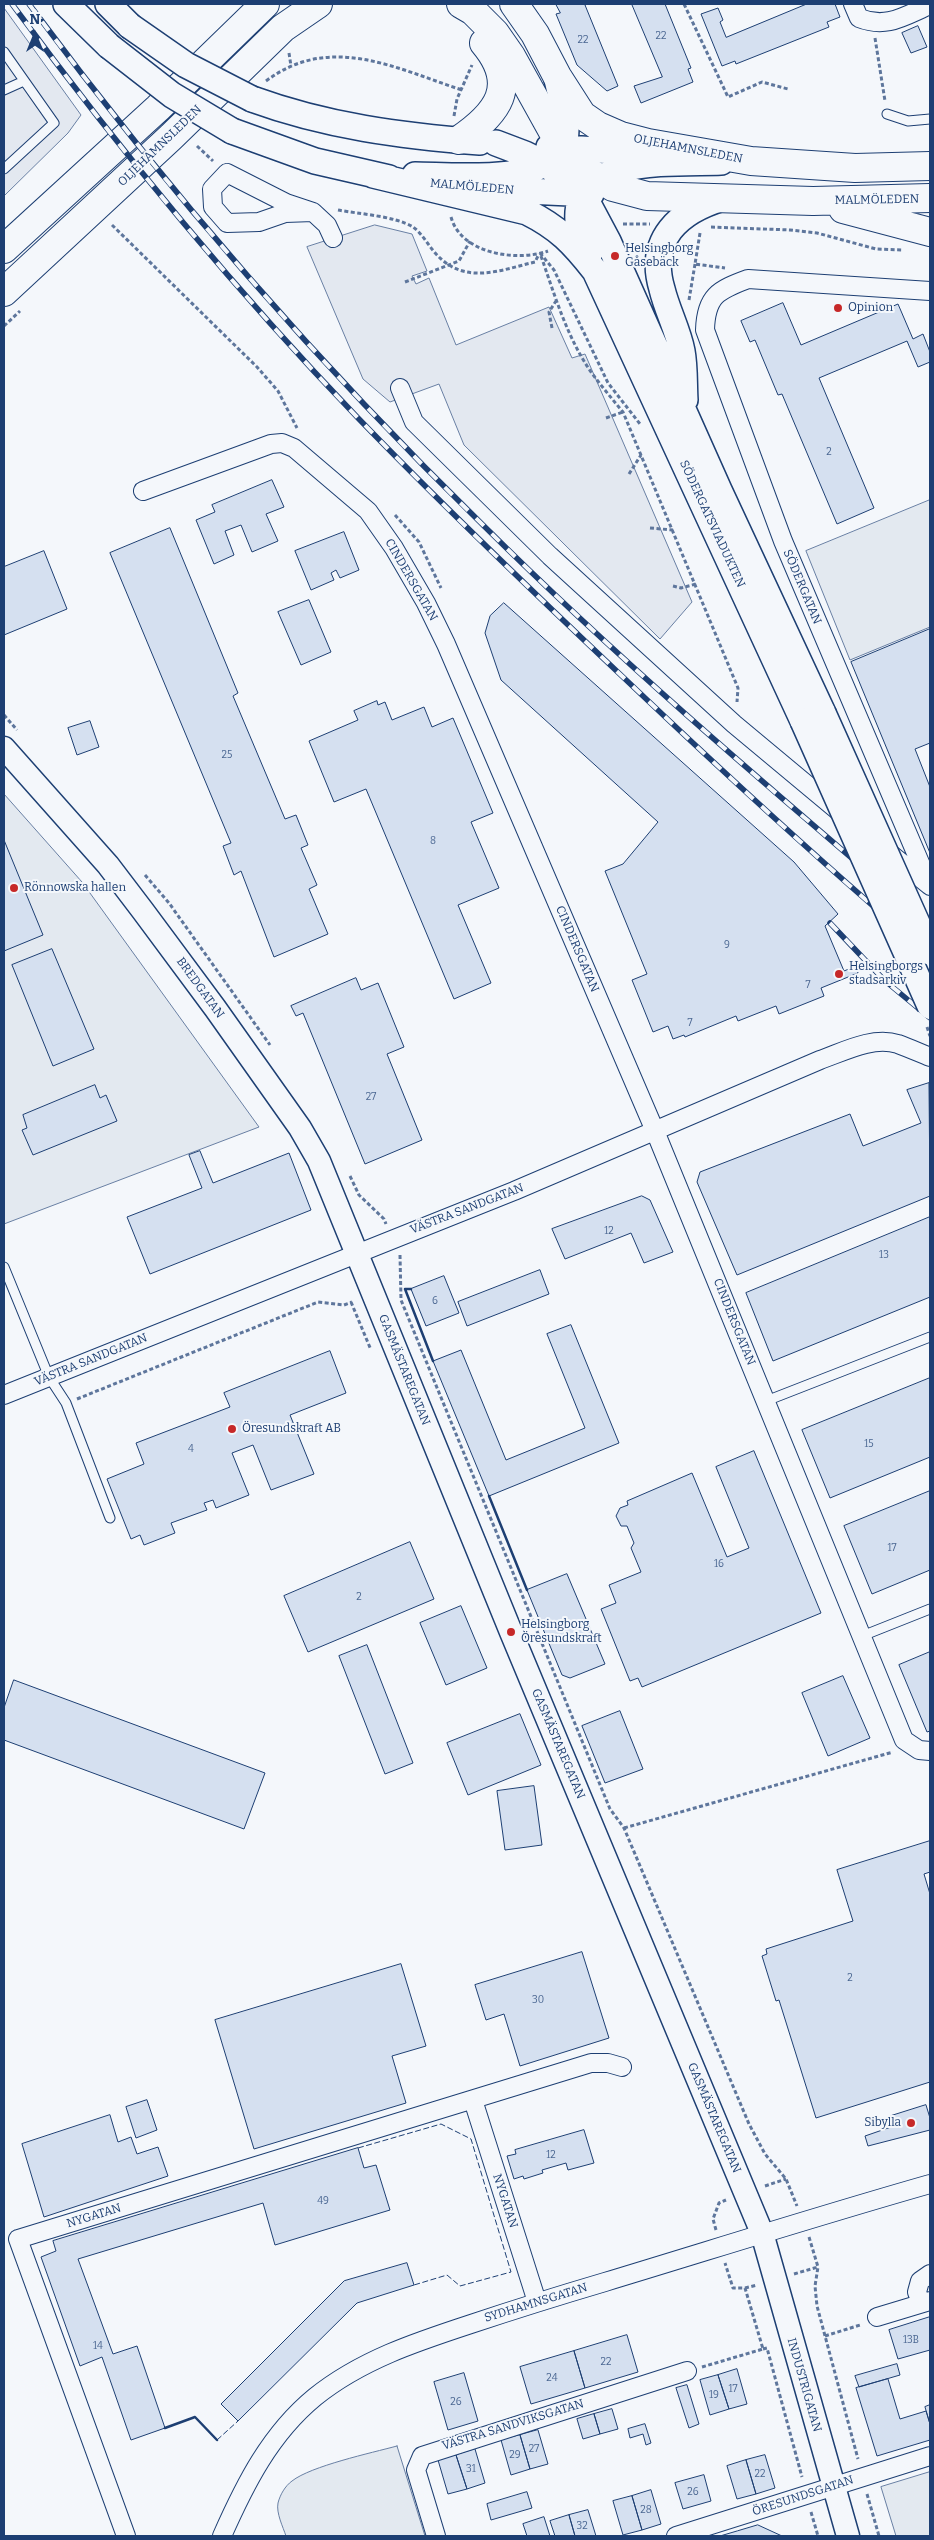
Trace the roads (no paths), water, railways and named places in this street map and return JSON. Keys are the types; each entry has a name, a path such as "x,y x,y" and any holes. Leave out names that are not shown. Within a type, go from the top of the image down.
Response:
{"highway":[{"path":"4,249 158,108 265,4"},
{"name":"OLJEHAMNSLEDEN","path":"13,300 171,137 282,28 318,4"},
{"path":"451,4 487,46 496,62 502,81 501,96 494,111 483,124 456,131"},
{"path":"461,4 474,11 495,33 511,56 553,156 584,170 591,187"},
{"name":"OLJEHAMNSLEDEN","path":"514,4 535,34 557,76 582,115 598,126 648,143 751,161"},
{"path":"751,161 855,168 930,166"},
{"name":"MALMÖLEDEN","path":"591,187 613,187 646,196 813,201 930,198"},
{"path":"813,201 930,232"}],"main road":[{"name":"MALMÖLEDEN","path":"66,4 109,46 172,95 232,131 296,156 373,175 456,187 591,187"},
{"path":"108,4 130,26 186,65 257,92 288,112 354,128 456,131 496,143 553,156 751,161"},
{"path":"373,175 519,174 553,156 565,115 557,76"},
{"path":"595,271 578,222 591,187 631,166 751,161"},
{"name":"SÖDERGATSVIADUKTEN","path":"373,175 527,212 549,223 571,240 595,271 930,952"},
{"name":"SÖDERGATSVIADUKTEN","path":"591,187 608,241 686,415 813,717 930,1006"},
{"path":"686,415 682,351 661,288 659,256 662,244 673,225 693,210 724,198"}],"street":[{"path":"853,4 859,18 873,24 891,22 930,6"},
{"path":"313,212 285,213 259,222 227,223 213,207 212,189 227,173 286,203 313,212 327,225 333,238"},
{"name":"SÖDERGATAN","path":"930,290 748,279 726,287 712,297 706,314 705,330 783,542 930,886"},
{"path":"400,388 414,422 550,556 734,724 930,886"},
{"name":"CINDERSGATAN","path":"143,491 271,444 282,443 294,448 368,511 394,548 426,603 446,644 656,1132 904,1740 913,1747 930,1752"},
{"name":"BREDGATAN","path":"4,748 108,865 215,1008 300,1128 320,1161 356,1254"},
{"name":"VÄSTRA SANDGATAN","path":"4,1395 656,1132 820,1060 868,1043 896,1043 930,1057"},
{"name":"GASMÄSTAREGATAN","path":"356,1254 762,2233"},
{"name":"NYGATAN","path":"126,2536 18,2239 591,2063 608,2063 622,2067"},
{"name":"NYGATAN","path":"473,2100 537,2302"},
{"name":"SYDHAMNSGATAN","path":"222,2536 248,2480 265,2451 296,2414 337,2380 391,2352 537,2302 930,2184"},
{"name":"INDUSTRIGATAN","path":"762,2233 848,2536"},
{"path":"877,2317 926,2302 918,2292 920,2281 930,2274"},
{"name":"VÄSTRA SANDVIKSGATAN","path":"436,2536 416,2470 416,2465 422,2456 687,2371"},
{"name":"ÖRESUNDSGATAN","path":"676,2536 930,2456"}],"lane":[{"path":"4,52 54,124 4,169"},
{"path":"4,90 24,81"},
{"path":"887,114 908,121 930,119"},
{"path":"4,1267 49,1376 66,1403 110,1518"},
{"path":"766,1401 930,1337"},
{"path":"862,1636 930,1609"}],"railway":[{"path":"12,4 93,111 178,216 266,319 358,418 489,550 662,714 813,853 930,955"},
{"path":"29,4 81,73 190,209 304,339 423,466 538,579 648,680 930,925"},
{"path":"830,923 884,980 930,1018"}],"place":[{"name":"Helsingborg Gåsebäck","path":"615,256"},
{"name":"Opinion","path":"838,308"},
{"name":"Rönnowska hallen","path":"14,888"},
{"name":"Helsingborgs stadsarkiv","path":"839,974"},
{"name":"Öresundskraft AB","path":"232,1429"},
{"name":"Helsingborg Öresundskraft","path":"511,1632"},
{"name":"Sibylla","path":"911,2123"}]}
